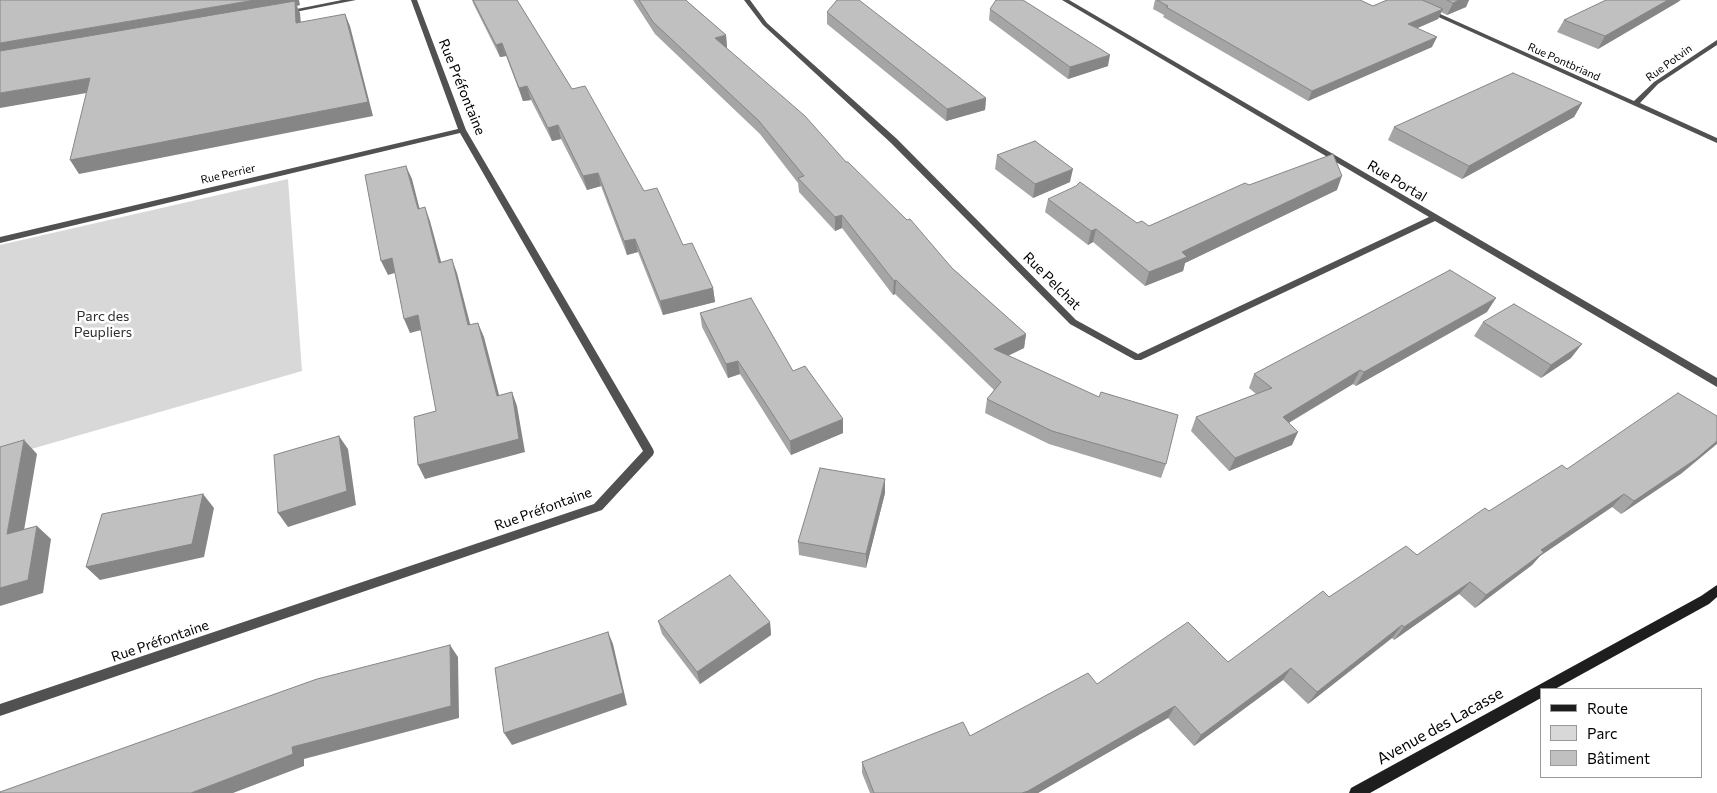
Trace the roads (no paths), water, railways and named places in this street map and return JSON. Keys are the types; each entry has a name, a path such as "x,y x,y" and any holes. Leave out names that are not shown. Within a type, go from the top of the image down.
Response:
{"street":[{"path":"275,14 353,0"},
{"name":"Rue Préfontaine","path":"0,710 598,506 650,452 462,130 414,0"},
{"name":"Rue Pelchat","path":"747,0 765,24 894,141 1073,322 1138,358 1434,218"},
{"name":"Rue Portal","path":"1065,0 1717,383"},
{"name":"Rue Pontbriand","path":"1404,0 1717,140"},
{"name":"Rue Potvin","path":"1635,104 1656,83 1717,42"},
{"name":"Rue Perrier","path":"0,240 462,130"},
{"name":"Avenue des Lacasse","path":"1546,688 1705,600 1717,590"},
{"name":"Avenue des Lacasse","path":"1356,793 1540,691"}],"park label":[{"name":"Parc des Peupliers","path":"103,324"}]}
